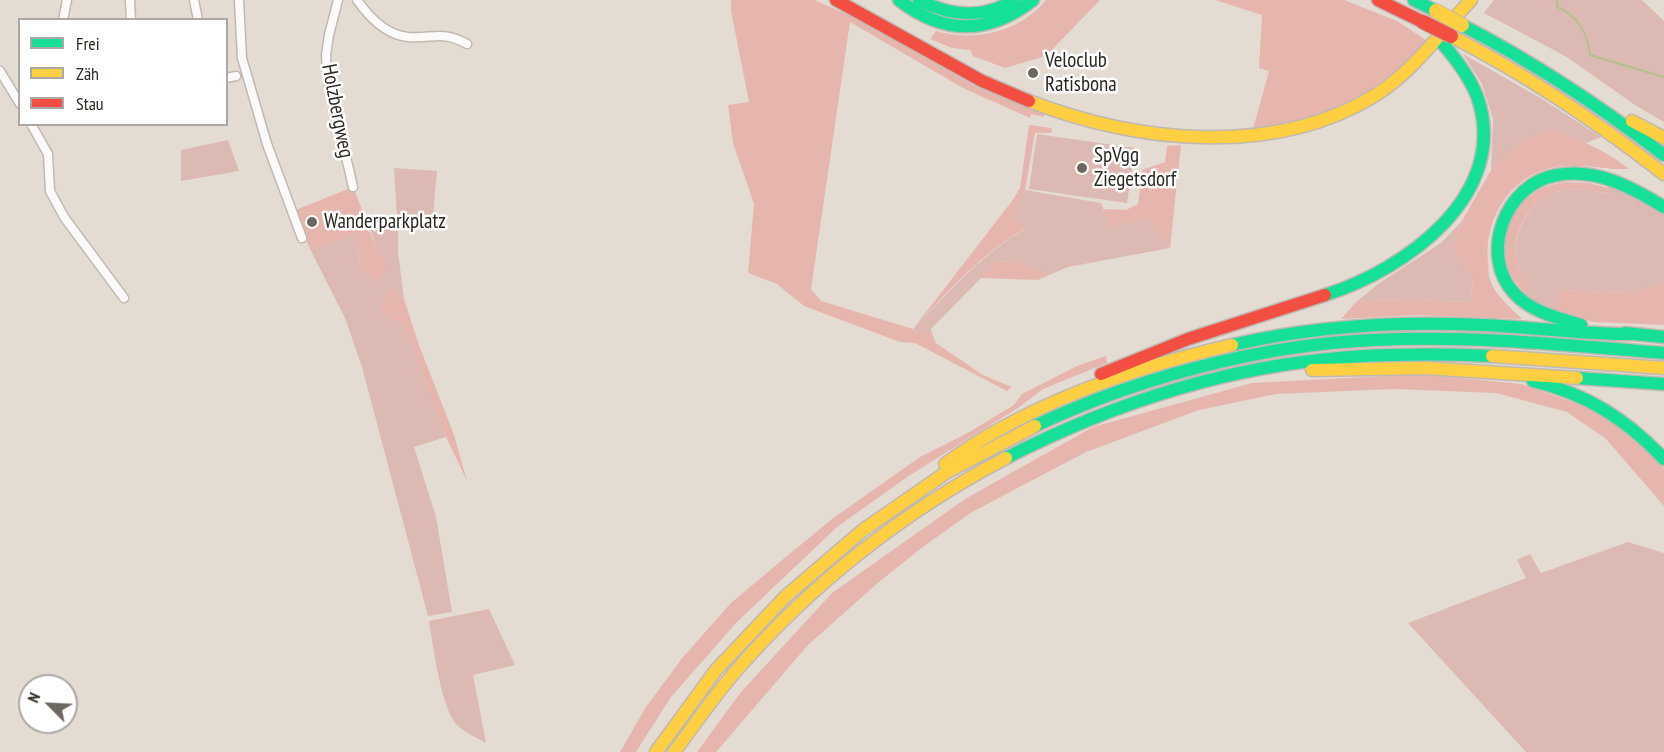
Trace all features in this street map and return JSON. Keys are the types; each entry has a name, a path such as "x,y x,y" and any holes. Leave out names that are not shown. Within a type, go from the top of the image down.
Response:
{"main road":[{"path":"836,0 955,66 1016,96 1117,127 1148,132 1214,136 1292,130 1311,125 1357,106 1380,92 1402,74 1471,0"},
{"path":"899,0 923,17 940,24 959,27 995,23 1012,16 1033,0"},
{"path":"919,0 941,11 967,15 997,9 1015,0"},
{"path":"1378,0 1423,22 1447,40 1507,67 1593,122 1664,174"},
{"path":"1414,0 1523,58 1596,105 1664,155"},
{"path":"914,493 951,459 1059,394 1144,354 1223,326 1337,291 1405,256 1432,235 1448,221 1466,197 1480,165 1483,146 1481,106 1474,88 1447,40"},
{"path":"1596,105 1618,113 1664,138"},
{"path":"1664,207 1620,184 1594,175 1549,176 1515,199 1505,214 1500,227 1498,257 1503,277 1510,288 1538,310 1562,320 1591,327 1664,337"},
{"path":"1012,424 1097,384 1130,373 1219,347 1287,334 1357,327 1425,324 1534,328 1616,335 1634,334"},
{"path":"656,752 721,665 761,621 859,533 914,493 1004,440 1080,405 1160,378 1244,356 1330,343 1438,338 1515,341 1664,353"},
{"path":"674,752 729,679 771,633 823,583 898,523 986,467 1088,419 1194,384 1267,368 1347,357 1421,354 1520,357 1664,368"},
{"path":"1267,368 1295,371 1425,368 1664,384"},
{"path":"1508,372 1569,391 1599,406 1631,427 1664,459"}],"street":[{"path":"63,18 67,0"},
{"path":"130,0 131,18"},
{"path":"194,0 198,18"},
{"path":"239,0 242,58 267,144 302,238"},
{"name":"Holzbergweg","path":"338,0 326,55 327,75 353,187"},
{"path":"357,0 381,27 395,34 408,37 452,36 467,44"},
{"path":"0,71 18,101"},
{"path":"228,78 236,76"},
{"path":"32,126 48,154 50,191 64,217 124,298"}],"shaded area":[{"path":"731,0 814,0 851,16 979,88 1045,114 1044,117 1031,114 1030,118 963,88 850,22 811,289 821,301 913,329 916,333 932,333 936,343 983,375 1012,387 1007,391 915,343 900,342 804,306 777,284 748,273 754,204 733,143 728,105 749,102 731,11"},
{"path":"1046,0 1100,0 1046,56 1005,68 973,56 970,50 952,48 930,39 936,31 966,35 996,32 1023,20"},
{"path":"1215,0 1344,0 1397,21 1426,40 1389,77 1349,103 1304,120 1253,129 1269,71 1259,68 1262,15"},
{"path":"1494,0 1642,0 1664,21 1664,122 1635,105 1567,57 1484,13"},
{"path":"1463,54 1542,99 1601,137 1586,143 1553,130 1524,139 1491,170 1493,119 1482,84"},
{"path":"1029,125 1052,128 1051,133 1035,133 1025,190 1012,217 1026,228 980,261 913,329 1020,188"},
{"path":"1553,130 1602,151 1629,169 1567,166 1547,169 1520,183 1501,205 1490,232 1489,278 1499,296 1522,319 1415,315 1341,319 1357,301 1470,302 1473,279 1452,249 1462,221 1491,170 1524,139"},
{"name":"SpVgg Ziegetsdorf","path":"1037,134 1135,148 1127,203 1029,189"},
{"path":"228,140 239,171 181,181 181,150"},
{"path":"1181,145 1170,248 1146,218 1110,228 1103,209 1126,210 1138,204 1142,170 1165,162 1167,146"},
{"path":"394,168 437,171 433,215 398,217 398,252 404,299 391,287 446,437 414,447 436,517 452,612 428,616 362,367 345,318 311,251 357,232 360,267 387,267 378,253 366,216 397,216"},
{"path":"1565,182 1589,183 1608,188 1607,193 1565,190 1544,198 1527,214 1517,235 1515,247 1518,266 1528,289 1524,292 1511,276 1505,260 1505,239 1508,229 1517,210 1531,195 1547,186"},
{"path":"1608,185 1629,193 1664,213 1664,283 1628,293 1562,290 1553,311 1534,301 1524,292 1527,289 1516,258 1518,235 1527,214 1544,198 1554,193 1575,189 1606,193"},
{"path":"353,187 372,238 387,267 378,283 360,267 357,233 311,251 293,211"},
{"path":"1025,190 1101,203 1110,227 1146,218 1170,248 1068,267 1049,275 1016,261 993,262 981,278 931,329 932,334 916,333 913,329 966,275 994,250 1025,229 1011,217"},
{"path":"1462,221 1452,249 1473,279 1470,302 1357,301 1381,282 1441,243"},
{"path":"1016,261 1049,275 1038,280 981,278 993,262"},
{"path":"1664,283 1664,325 1593,322 1553,311 1562,290 1628,293"},
{"path":"391,287 404,299 454,435 467,481 446,437 405,327 379,311"},
{"path":"1106,356 1107,363 1043,389 1018,408 910,475 837,527 737,622 671,697 636,752 620,752 646,707 683,657 731,603 832,519 920,457 966,434 1014,405 1022,394 1077,366"},
{"path":"1423,374 1521,384 1595,410 1627,431 1664,468 1664,506 1606,439 1567,412 1496,393 1394,389 1276,394 1199,410 1086,452 972,512 879,582 808,645 716,752 697,752 741,692 832,593 965,499 1093,427 1252,383"},
{"path":"1628,542 1664,553 1664,752 1526,752 1408,623 1526,578 1517,560 1530,554 1541,573"},
{"path":"489,609 515,665 473,675 486,743 461,729 452,718 442,692 429,621"}],"waterway":[{"path":"1557,0 1557,7 1564,10 1581,26 1590,55 1664,77"}],"traffic: fast":[{"path":"899,0 933,20 949,25 966,26 983,25 999,20 1033,0"},
{"path":"919,0 943,10 967,14 991,10 1015,0"},
{"path":"1414,0 1436,11"},
{"path":"1462,25 1566,85 1664,155"},
{"path":"1325,295 1356,283 1387,267 1417,247 1444,223 1465,195 1479,165 1484,132 1477,96 1462,68 1442,43"},
{"path":"1581,325 1546,314 1529,305 1515,294 1504,278 1499,260 1498,242 1511,206 1523,192 1539,181 1557,175 1586,174 1626,186 1664,207"},
{"path":"1232,345 1325,329 1420,324 1483,325 1634,334"},
{"path":"1625,333 1664,337"},
{"path":"1035,426 1115,393 1157,379 1243,357 1330,343 1409,339 1482,340 1664,353"},
{"path":"1006,458 1088,420 1130,404 1217,378 1305,362 1350,357 1492,356"},
{"path":"1577,378 1664,384"},
{"path":"1533,381 1571,393 1604,410 1635,432 1664,459"}],"traffic: slow":[{"path":"1029,101 1070,115 1158,134 1203,137 1248,136 1292,129 1334,116 1388,87 1426,51 1471,0"},
{"path":"1436,11 1462,25"},
{"path":"1451,36 1561,100 1664,174"},
{"path":"1632,121 1664,138"},
{"path":"945,464 977,442 1011,423 1082,390 1157,365 1232,345"},
{"path":"1492,356 1664,368"},
{"path":"1312,370 1425,368 1577,378"},
{"path":"656,752 716,670 786,596 863,530 947,472 1035,426"},
{"path":"674,752 735,672 764,640 827,580 895,526 968,479 1006,458"}],"traffic: jam":[{"path":"836,0 982,81 1029,101"},
{"path":"1378,0 1423,22"},
{"path":"1423,22 1451,36"},
{"path":"1101,374 1188,339 1325,295"}],"place":[{"name":"Veloclub Ratisbona","path":"1033,73"},
{"name":"SpVgg Ziegetsdorf","path":"1082,168"},
{"name":"Wanderparkplatz","path":"312,222"}]}
